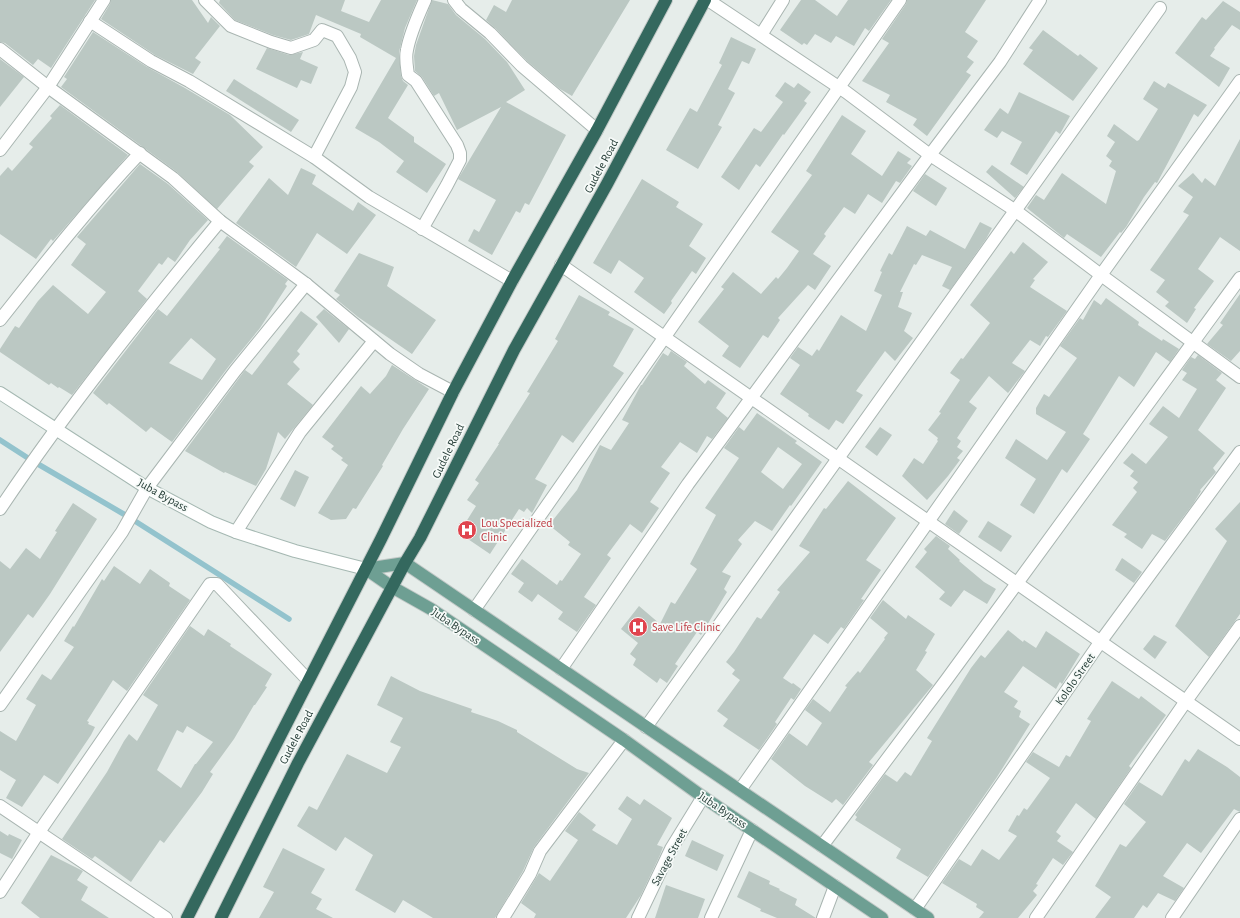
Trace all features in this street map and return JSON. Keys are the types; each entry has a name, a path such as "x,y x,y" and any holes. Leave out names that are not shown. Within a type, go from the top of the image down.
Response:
{"highway":[{"name":"Gudele Road","path":"187,918 366,569 453,392 512,281 597,130 666,0"},
{"name":"Gudele Road","path":"221,918 298,763 405,563 420,538 514,350 607,184 706,0"}],"main road":[{"path":"366,569 405,563"},
{"name":"Juba Bypass","path":"405,563 928,918"},
{"name":"Juba Bypass","path":"366,569 392,587 431,609 624,740 703,797 882,918"}],"street":[{"path":"0,150 48,87 104,0"},
{"path":"204,0 231,26 271,42 291,48 314,40 322,30 337,36 350,58 355,72 351,87 314,157"},
{"path":"422,229 460,160 460,153 457,145 416,81 408,75 406,63 407,50 424,0"},
{"path":"454,0 461,9 490,33 522,66 597,130"},
{"path":"706,0 839,87 930,155 1016,210 1101,275 1240,377"},
{"path":"761,35 783,0"},
{"path":"474,610 900,0"},
{"path":"561,669 688,484 1000,62 1040,0"},
{"path":"646,727 1160,8"},
{"path":"90,21 151,61 189,81 314,157 369,197 512,281"},
{"path":"0,49 48,87 173,178 220,221 306,284 390,354 419,374 453,392"},
{"path":"740,790 1101,275 1240,81"},
{"path":"0,320 51,254 110,185 140,154"},
{"path":"0,509 56,429 140,318 220,221"},
{"path":"561,265 1240,739"},
{"path":"822,846 947,679 1240,278"},
{"path":"0,705 122,532 147,488 235,371 306,284"},
{"path":"236,532 300,432 374,341"},
{"name":"Juba Bypass","path":"0,393 147,488 211,522 236,532 295,551 366,569"},
{"name":"Kololo Street","path":"915,909 1100,641 1240,452"},
{"path":"0,892 39,832 210,584 217,584 308,680"},
{"path":"1036,918 1186,701 1240,626"},
{"path":"503,918 530,874 540,852 624,740"},
{"name":"Savage Street","path":"638,918 671,849 703,797"},
{"path":"0,806 166,918"},
{"path":"1172,918 1240,819"},
{"path":"711,918 752,830"},
{"path":"823,918 835,886"}],"building":[{"path":"0,0 95,0 51,68 38,59 33,65 5,43 0,42"},
{"path":"111,0 192,0 208,23 211,17 220,26 195,58 201,62 193,74 155,55 101,19"},
{"path":"220,0 345,0 341,11 369,22 381,0 417,0 405,28 399,52 401,76 403,81 408,85 388,118 414,137 414,142 446,164 427,193 396,172 404,161 379,142 355,128 396,58 360,37 361,34 316,15 309,34 291,40 273,35 235,20 219,3"},
{"path":"432,0 448,4 456,15 485,39 507,62 525,90 506,102 566,135 529,205 525,203 520,213 516,211 492,255 468,241 474,229 479,232 496,200 458,179 501,107 457,130 439,93 434,96 422,77 415,71 414,56 416,45"},
{"path":"512,0 630,0 572,96 560,89 527,61 486,20 494,5 506,12"},
{"path":"801,0 815,0 837,16 848,0 891,0 869,31 865,28 854,46 836,36 831,43 815,34 807,45 804,43 802,45 780,30"},
{"path":"907,0 986,0 965,32 978,41 967,57 974,62 966,72 971,75 927,136 913,125 917,119 886,102 890,95 862,81 889,43 882,39 906,4"},
{"path":"1223,1 1240,12 1240,30 1232,25 1214,48 1215,49 1210,56 1230,68 1219,87 1175,53 1202,17 1206,20"},
{"path":"1043,30 1078,56 1080,54 1098,68 1073,101 1023,64 1033,50 1029,48"},
{"path":"93,32 147,67 230,115 263,147 249,162 254,166 217,209 177,172 61,87 67,79 64,77"},
{"path":"731,37 756,49 749,64 742,61 728,89 735,93 718,125 722,127 698,169 666,150 690,108 697,112 722,65 719,63"},
{"path":"267,48 289,55 303,52 300,59 318,67 311,84 301,80 297,88 256,69"},
{"path":"0,59 24,77 0,107"},
{"path":"234,79 299,120 291,132 226,91"},
{"path":"1154,81 1165,88 1168,83 1207,105 1198,117 1194,114 1157,183 1155,182 1126,227 1121,233 1120,232 1101,257 1067,234 1064,238 1027,208 1036,195 1044,200 1062,173 1106,204 1116,171 1109,166 1112,161 1106,156 1115,142 1107,136 1114,124 1137,141 1139,140 1158,109 1143,99"},
{"path":"785,82 794,88 798,83 811,92 804,101 807,103 760,167 756,164 739,190 721,177 754,128 761,132 783,102 775,96"},
{"path":"1019,92 1070,116 1060,134 1056,131 1027,175 1010,164 1022,142 1002,131 997,138 984,130 1000,108 1008,114"},
{"path":"60,105 128,155 53,241 51,239 36,259 0,234 0,176 8,167 12,171 33,147 29,144 52,118 50,116"},
{"path":"842,115 866,131 851,154 882,176 898,151 911,159 907,163 912,166 900,183 896,181 882,203 868,194 855,214 844,207 824,234 826,236 813,254 831,266 815,290 808,285 778,318 780,320 768,338 763,335 740,368 722,356 729,346 698,322 724,289 721,287 733,272 761,294 776,277 778,279 799,251 771,232 812,175 806,171"},
{"path":"1240,139 1240,251 1220,237 1198,269 1214,281 1194,308 1196,309 1187,323 1165,306 1169,302 1156,292 1165,280 1150,270 1189,215 1183,212 1193,197 1178,186 1193,173 1202,183 1205,178 1215,186"},
{"path":"140,164 168,184 208,220 190,240 175,262 168,257 162,265 159,263 138,291 147,299 72,395 51,383 49,385 0,352 0,349 15,326 19,328 38,301 53,285 88,314 106,292 71,265 86,244 77,237"},
{"path":"992,165 1024,187 1015,198 986,172"},
{"path":"301,168 316,175 312,184 353,211 358,202 376,215 347,254 317,233 296,267 236,223 269,178 288,195"},
{"path":"925,174 947,188 936,206 913,191"},
{"path":"642,179 679,202 676,207 703,224 689,246 706,258 696,274 692,271 671,301 672,303 664,314 634,292 644,278 619,260 611,274 593,263"},
{"path":"980,222 992,228 986,239 950,290 942,286 952,267 922,255 916,265 914,264 900,292 903,292 898,307 912,313 904,331 913,338 895,361 885,351 856,391 863,395 843,424 836,420 829,430 780,394 800,365 790,358 798,347 812,356 817,349 819,351 841,315 866,331 882,295 874,291 882,272 880,271 889,253 892,255 907,226 926,236 930,230 965,249"},
{"path":"227,236 288,280 285,284 287,286 260,328 229,366 172,442 151,427 146,432 109,403 107,405 93,393 158,309 167,316 220,249 218,248","holes":["191,338 216,359 202,380 169,363"]},
{"path":"1023,242 1048,262 1033,279 1035,280 1030,287 1067,311 1048,337 1046,336 1040,346 1030,340 1012,363 1025,371 1008,393 989,376 969,402 977,408 957,438 961,441 957,447 963,451 957,458 960,460 927,500 902,476 914,458 923,464 938,441 938,438 928,430 941,413 939,412 960,380 950,373 961,358 963,359 990,323 970,305 1011,251 1014,254"},
{"path":"359,253 394,267 387,286 436,320 412,354 358,317 336,299 340,295 334,291"},
{"path":"1240,294 1240,351 1231,361 1207,344 1223,325 1220,323"},
{"path":"579,295 610,312 608,315 634,329 613,366 624,373 573,443 562,435 535,479 547,485 532,513 527,508 524,512 519,509 490,554 459,533 476,506 467,500 479,483 475,480 530,393 527,392 558,341 555,339"},
{"path":"1106,298 1139,322 1138,325 1162,341 1163,339 1179,349 1170,362 1156,352 1134,387 1119,376 1083,434 1090,439 1067,473 1062,469 1034,514 1020,505 1036,479 1005,458 1016,439 1047,460 1066,432 1036,414 1036,408 1044,394 1049,397 1077,358 1060,346 1080,318 1083,320 1094,300 1101,305"},
{"path":"324,309 349,329 339,343 316,317"},
{"path":"301,311 318,324 297,351 300,354 293,362 300,369 287,384 313,405 285,439 278,432 266,469 256,486 225,472 224,473 185,451 245,370 252,375"},
{"path":"671,351 687,362 684,366 705,384 708,380 726,393 716,408 728,418 712,439 707,436 697,453 680,442 661,467 670,473 650,502 659,508 642,533 630,524 607,555 611,558 584,597 596,605 577,632 558,619 563,612 538,594 532,602 518,592 524,583 511,574 522,559 557,585 560,580 562,581 581,554 568,545 570,542 549,525 577,490 600,445 611,450 629,423 622,420 641,385 663,353 668,356"},
{"path":"1198,355 1222,373 1216,380 1226,388 1198,430 1225,453 1213,468 1216,472 1200,490 1201,491 1193,504 1165,541 1152,534 1142,549 1124,537 1127,534 1112,525 1137,492 1133,488 1138,482 1130,476 1134,471 1123,463 1132,453 1146,464 1168,437 1149,424 1163,406 1179,418 1197,389 1182,380 1187,373 1182,370 1191,357 1195,359"},
{"path":"392,365 429,389 403,429 382,465 383,466 356,509 353,508 346,519 331,520 318,513 348,465 341,460 343,458 331,449 334,446 322,437 361,386 370,394 386,376"},
{"path":"757,413 797,441 795,443 822,462 772,531 755,521 738,540 742,544 722,572 731,576 724,589 727,592 701,635 697,632 675,664 678,666 667,683 660,678 657,683 633,665 636,659 630,654 638,643 621,629 639,606 660,624 671,602 675,604 697,569 690,564 716,515 705,508 739,458 724,448 739,427 744,431","holes":["778,447 802,464 783,489 761,472"]},
{"path":"880,427 892,435 877,456 865,447"},
{"path":"295,470 309,477 295,507 280,499"},
{"path":"848,481 896,518 866,560 881,570 861,599 864,600 844,629 841,627 828,644 814,634 783,678 801,689 794,700 791,698 775,722 777,724 759,750 723,726 728,719 717,711 740,680 732,674 735,670 726,662 757,617 761,619 780,592 777,590 810,552 799,546 824,508 826,509"},
{"path":"1240,502 1240,614 1209,657 1175,626 1227,541 1215,529"},
{"path":"73,503 97,519 50,594 33,618 28,614 0,652 0,561 10,569 26,548 40,559 57,532 55,531"},
{"path":"954,510 968,521 959,534 945,524"},
{"path":"988,521 1012,536 1001,552 978,537"},
{"path":"936,536 950,546 948,549 960,560 959,561 984,582 996,589 987,604 964,590 951,607 939,599 945,592 915,567 927,552 924,549"},
{"path":"1122,558 1142,572 1134,583 1115,570"},
{"path":"114,566 140,584 150,569 170,583 169,586 190,600 127,691 113,680 87,721 89,722 88,724 95,727 91,735 58,784 44,775 22,807 6,798 16,780 0,770 0,731 16,741 36,705 26,699 42,674 51,680 74,647 64,641 73,626 74,627 102,579 104,581"},
{"path":"883,600 906,619 908,615 935,634 925,651 927,652 916,670 933,685 869,762 873,765 843,805 836,799 832,803 805,786 771,759 789,733 807,746 822,723 805,710 813,699 830,712 847,687 845,686 858,671 860,673 885,639 884,638 888,633 870,618"},
{"path":"190,626 204,636 208,629 231,644 230,646 272,674 265,686 267,687 254,705 234,739 210,772 213,774 202,792 164,843 160,840 131,882 95,856 92,859 62,839 107,772 129,734 137,741 158,705 143,695","holes":["187,726 213,742 195,764 181,788 157,770 177,730 183,733"]},
{"path":"1008,630 1023,642 1024,640 1036,648 1046,631 1080,654 1062,684 1060,682 1056,689 1023,666 1004,692 1018,701 1014,707 1021,711 1019,717 1030,724 997,777 928,877 896,858 901,849 855,820 857,817 855,815 885,774 897,782 905,772 911,776 932,741 927,738 971,668 981,655 985,658"},
{"path":"1154,635 1167,642 1155,659 1143,649"},
{"path":"391,676 420,691 472,709 471,712 498,721 517,730 517,732 577,769 589,773 534,847 523,871 495,918 433,918 403,900 395,913 355,890 373,855 345,837 336,851 297,826 309,806 317,810 347,754 387,773 401,747 390,742 403,718 377,705"},
{"path":"1112,681 1139,699 1141,696 1166,715 1129,766 1131,768 1096,819 1076,803 1056,832 1061,836 1057,841 1073,852 1063,865 1053,858 1036,884 1038,885 1033,891 1037,895 1018,918 979,918 984,912 976,907 977,904 942,883 959,859 971,866 982,849 999,860 1017,836 1008,831 1017,815 1019,816 1024,808 1027,810 1050,778 1026,762 1033,752 1059,767 1066,755 1070,757 1091,721 1087,719"},
{"path":"1198,749 1240,777 1240,812 1234,809 1201,853 1187,843 1163,876 1184,888 1175,901 1158,893 1147,908 1143,905 1134,918 1095,918 1111,897 1095,886 1120,844 1126,847 1146,822 1124,804 1139,782 1162,796 1185,759 1189,762"},
{"path":"627,796 640,805 644,799 672,818 657,845 663,847 660,855 641,895 626,918 534,918 536,914 521,903 539,873 550,881 578,840 565,831 579,812 596,825 592,830 617,845 632,819 618,809"},
{"path":"0,831 8,836 9,834 22,840 12,859 0,853"},
{"path":"692,840 724,855 717,871 685,856"},
{"path":"283,848 325,869 311,893 322,899 316,909 333,918 259,918 274,892 263,887"},
{"path":"51,855 83,871 77,880 88,887 81,900 109,918 40,918 21,903"},
{"path":"749,871 770,881 769,884 797,899 795,905 816,918 777,918 760,911 761,909 737,897"},
{"path":"666,885 705,899 698,918 655,918"}],"waterway":[{"path":"0,440 31,460 127,516 289,619"}],"place":[{"name":"Lou Specialized Clinic","path":"467,530"},
{"name":"Save Life Clinic","path":"638,627"}]}
